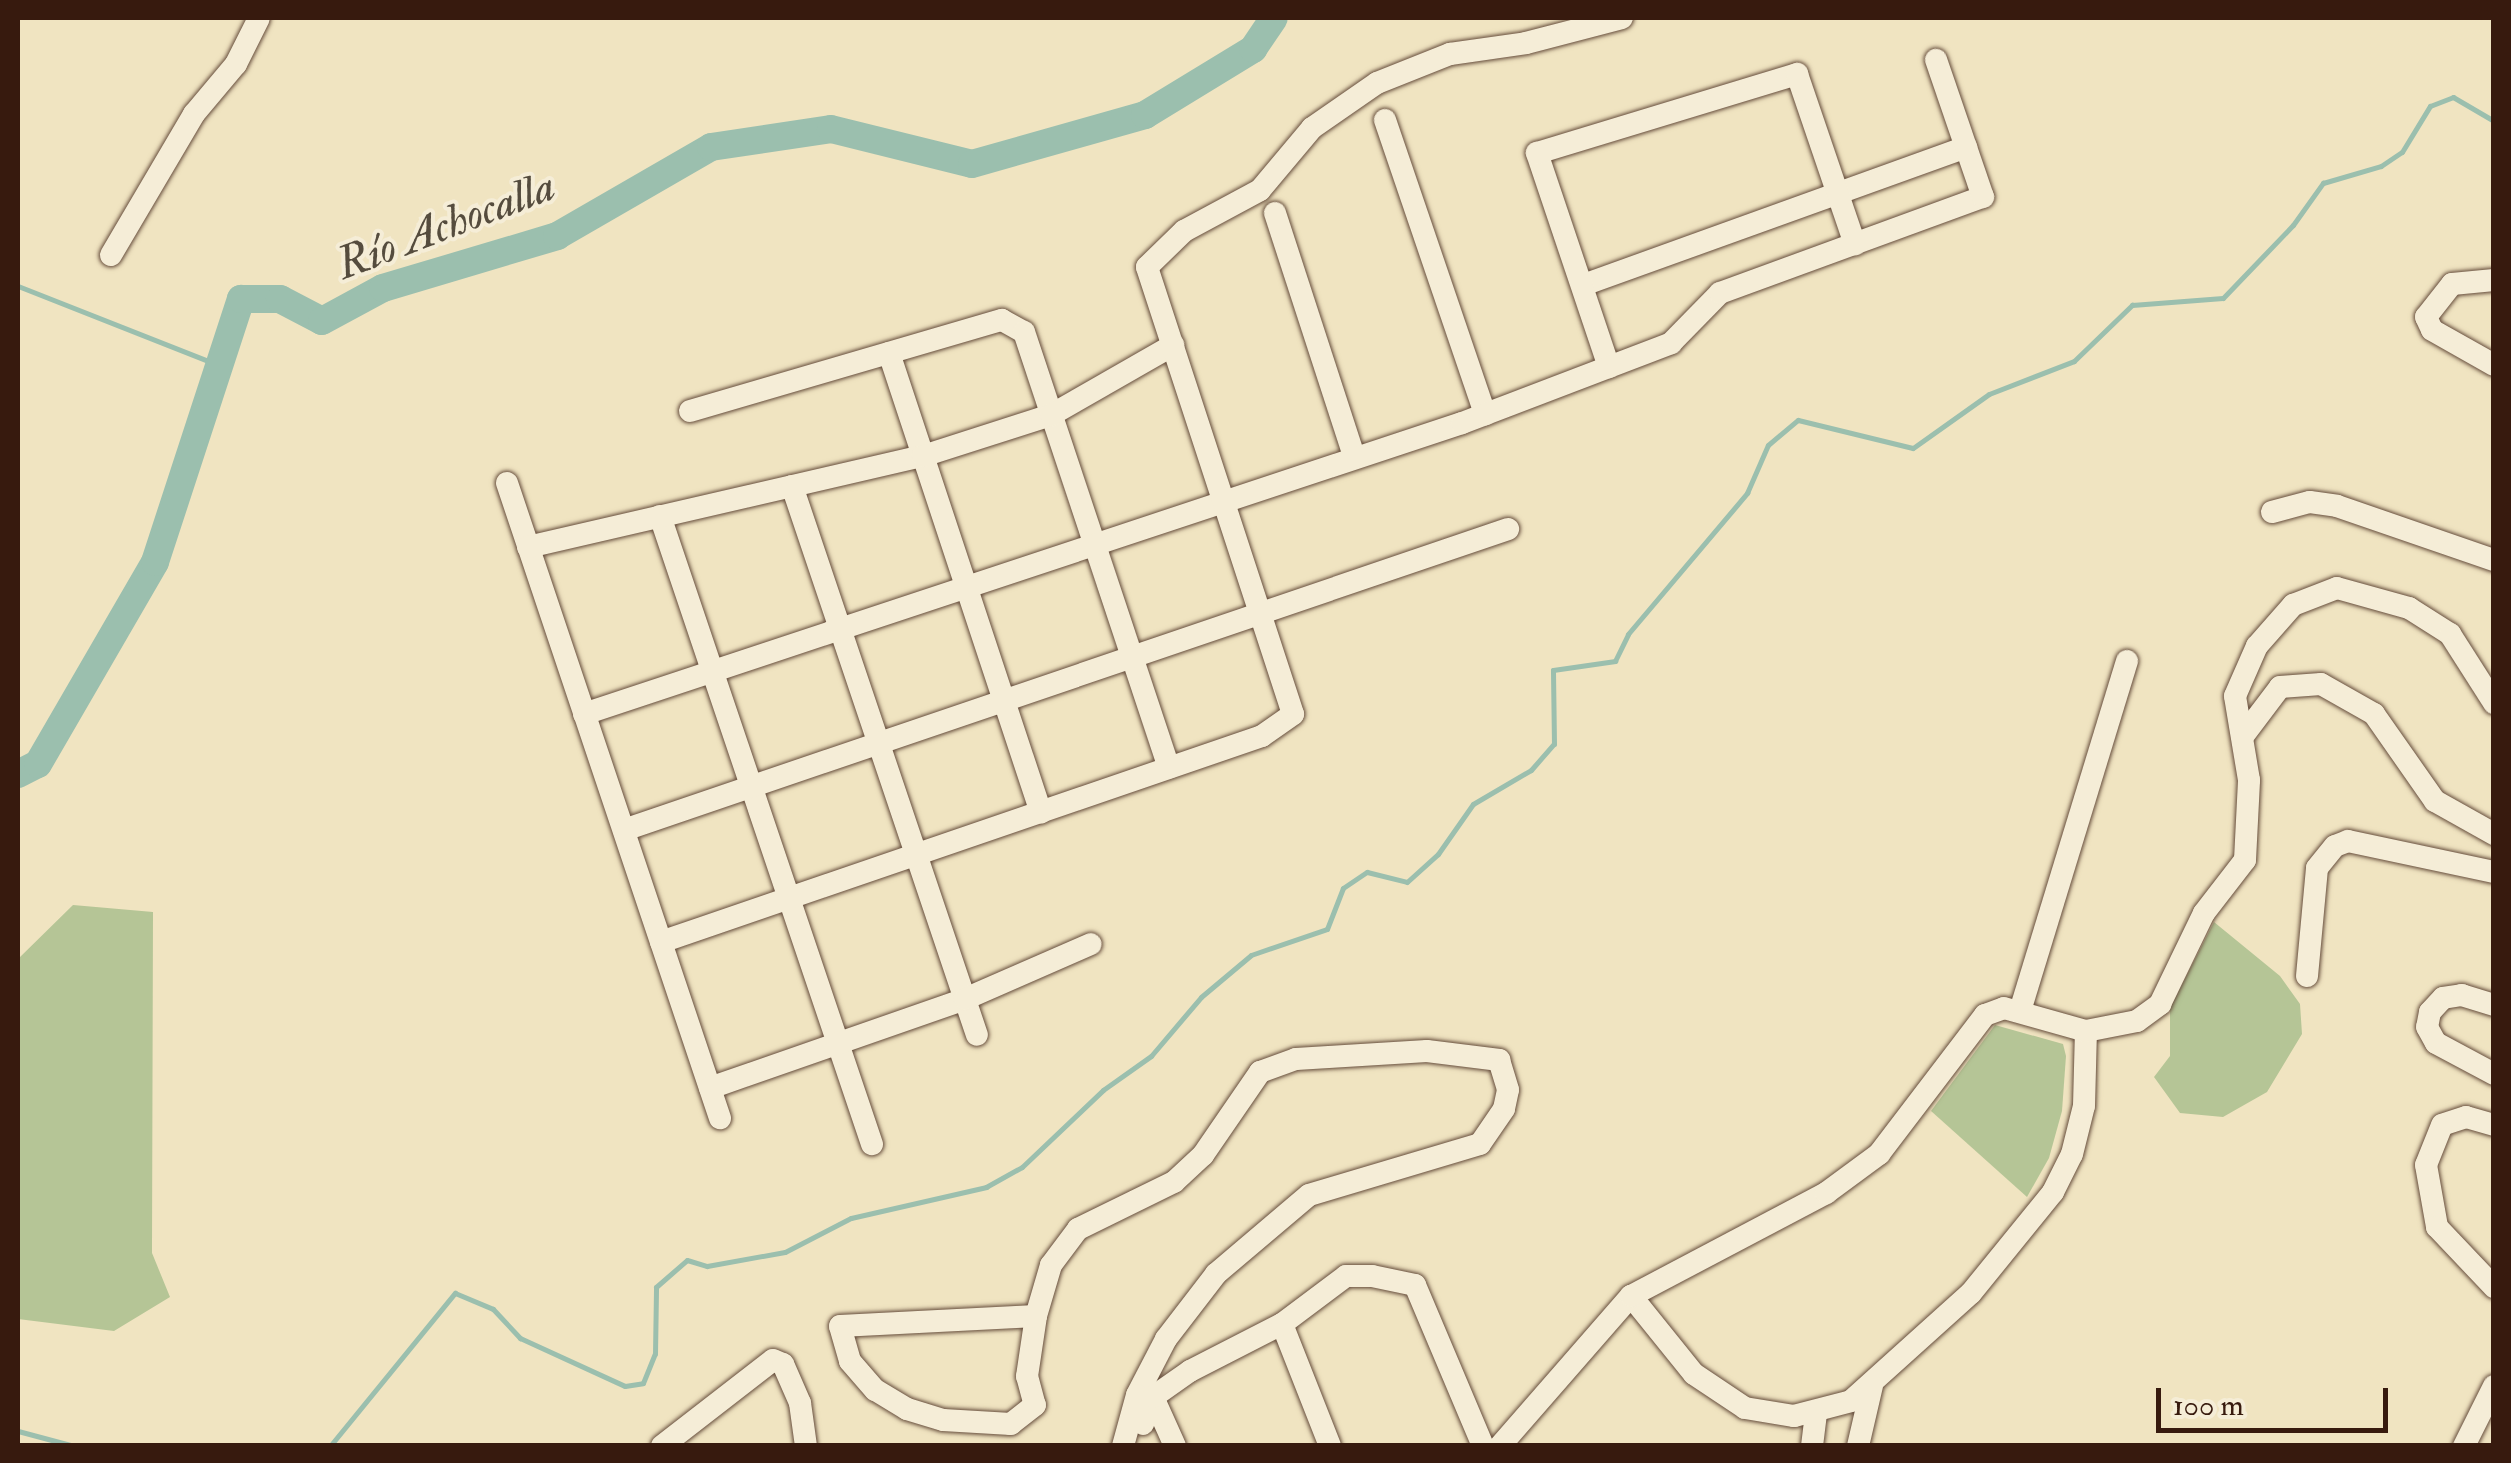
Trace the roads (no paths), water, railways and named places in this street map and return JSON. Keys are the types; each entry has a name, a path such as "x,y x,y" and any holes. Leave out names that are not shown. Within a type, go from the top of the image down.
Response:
{"street":[{"path":"110,255 194,114 236,64 259,18"},
{"path":"661,942 1262,736 1293,714 1147,268 1184,231 1260,190 1312,128 1377,83 1450,54 1526,43 1622,18"},
{"path":"584,714 1485,414 1671,343 1720,293 1983,197 1936,60"},
{"path":"1608,367 1586,284 1537,153 1797,74 1854,244"},
{"path":"1384,120 1485,414"},
{"path":"1586,284 1839,198 1966,147"},
{"path":"1275,213 1354,456"},
{"path":"2494,280 2452,284 2426,317 2432,330 2494,366"},
{"path":"690,411 1002,320 1024,332 1169,768"},
{"path":"528,546 923,456 1051,415 1173,345"},
{"path":"888,353 1042,812"},
{"path":"507,483 720,1118"},
{"path":"792,486 977,1034"},
{"path":"2272,512 2310,502 2337,506 2494,560"},
{"path":"660,516 872,1144"},
{"path":"624,830 1264,616 1508,529"},
{"path":"1500,1446 1631,1296 1856,1174 1904,1125 1978,1020 2004,1008 2086,1031 2136,1021 2160,1004 2204,913 2239,872 2249,847 2243,736 2235,696 2257,646 2294,604 2337,588 2434,620 2494,703"},
{"path":"2020,1011 2127,661"},
{"path":"2243,736 2280,687 2305,681 2334,689 2374,714 2435,802 2494,834"},
{"path":"2307,976 2317,868 2335,846 2348,842 2494,872"},
{"path":"710,1088 965,999 1091,944"},
{"path":"2494,1005 2462,995 2443,998 2430,1012 2427,1027 2436,1044 2494,1074"},
{"path":"1631,1296 1678,1357 1729,1400 1766,1415 1816,1413 1872,1386 1982,1281 2059,1182 2084,1106 2086,1031"},
{"path":"1036,1316 840,1326 850,1362 875,1390 907,1408 943,1420 1011,1424 1035,1405 1027,1376 1036,1316 1051,1265 1078,1229 1174,1182 1203,1154 1260,1072 1296,1059 1427,1051 1498,1060 1508,1090 1504,1109 1480,1144 1309,1194 1216,1274 1166,1338 1137,1395 1123,1446"},
{"path":"2494,1124 2466,1116 2442,1124 2426,1165 2437,1227 2494,1288"},
{"path":"1134,1446 1153,1397 1282,1324 1346,1276 1415,1285 1483,1446"},
{"path":"1282,1324 1330,1446"},
{"path":"662,1446 772,1360 783,1364 800,1402 806,1446"},
{"path":"1858,1446 1872,1386"},
{"path":"2464,1446 2494,1386"},
{"path":"1153,1397 1175,1446"},
{"path":"1812,1446 1816,1413"}],"waterway":[{"name":"Río Achocalla","path":"18,774 38,764 155,562 241,299 280,299 322,321 383,288 557,236 711,147 831,129 972,164 1145,115 1253,49 1274,18"},
{"path":"330,1446 455,1293 493,1309 520,1338 625,1386 643,1383 655,1354 656,1287 687,1260 707,1266 785,1252 851,1218 986,1187 1022,1167 1103,1090 1151,1056 1201,997 1251,955 1327,929 1343,888 1367,872 1407,882 1438,854 1473,804 1531,770 1554,744 1553,670 1615,661 1628,634 1747,493 1768,445 1798,420 1913,448 1989,394 2074,361 2132,305 2223,298 2293,225 2323,183 2381,166 2402,152 2430,106 2453,97 2494,121"},
{"path":"18,286 216,364"},
{"path":"18,1431 74,1446"}]}
